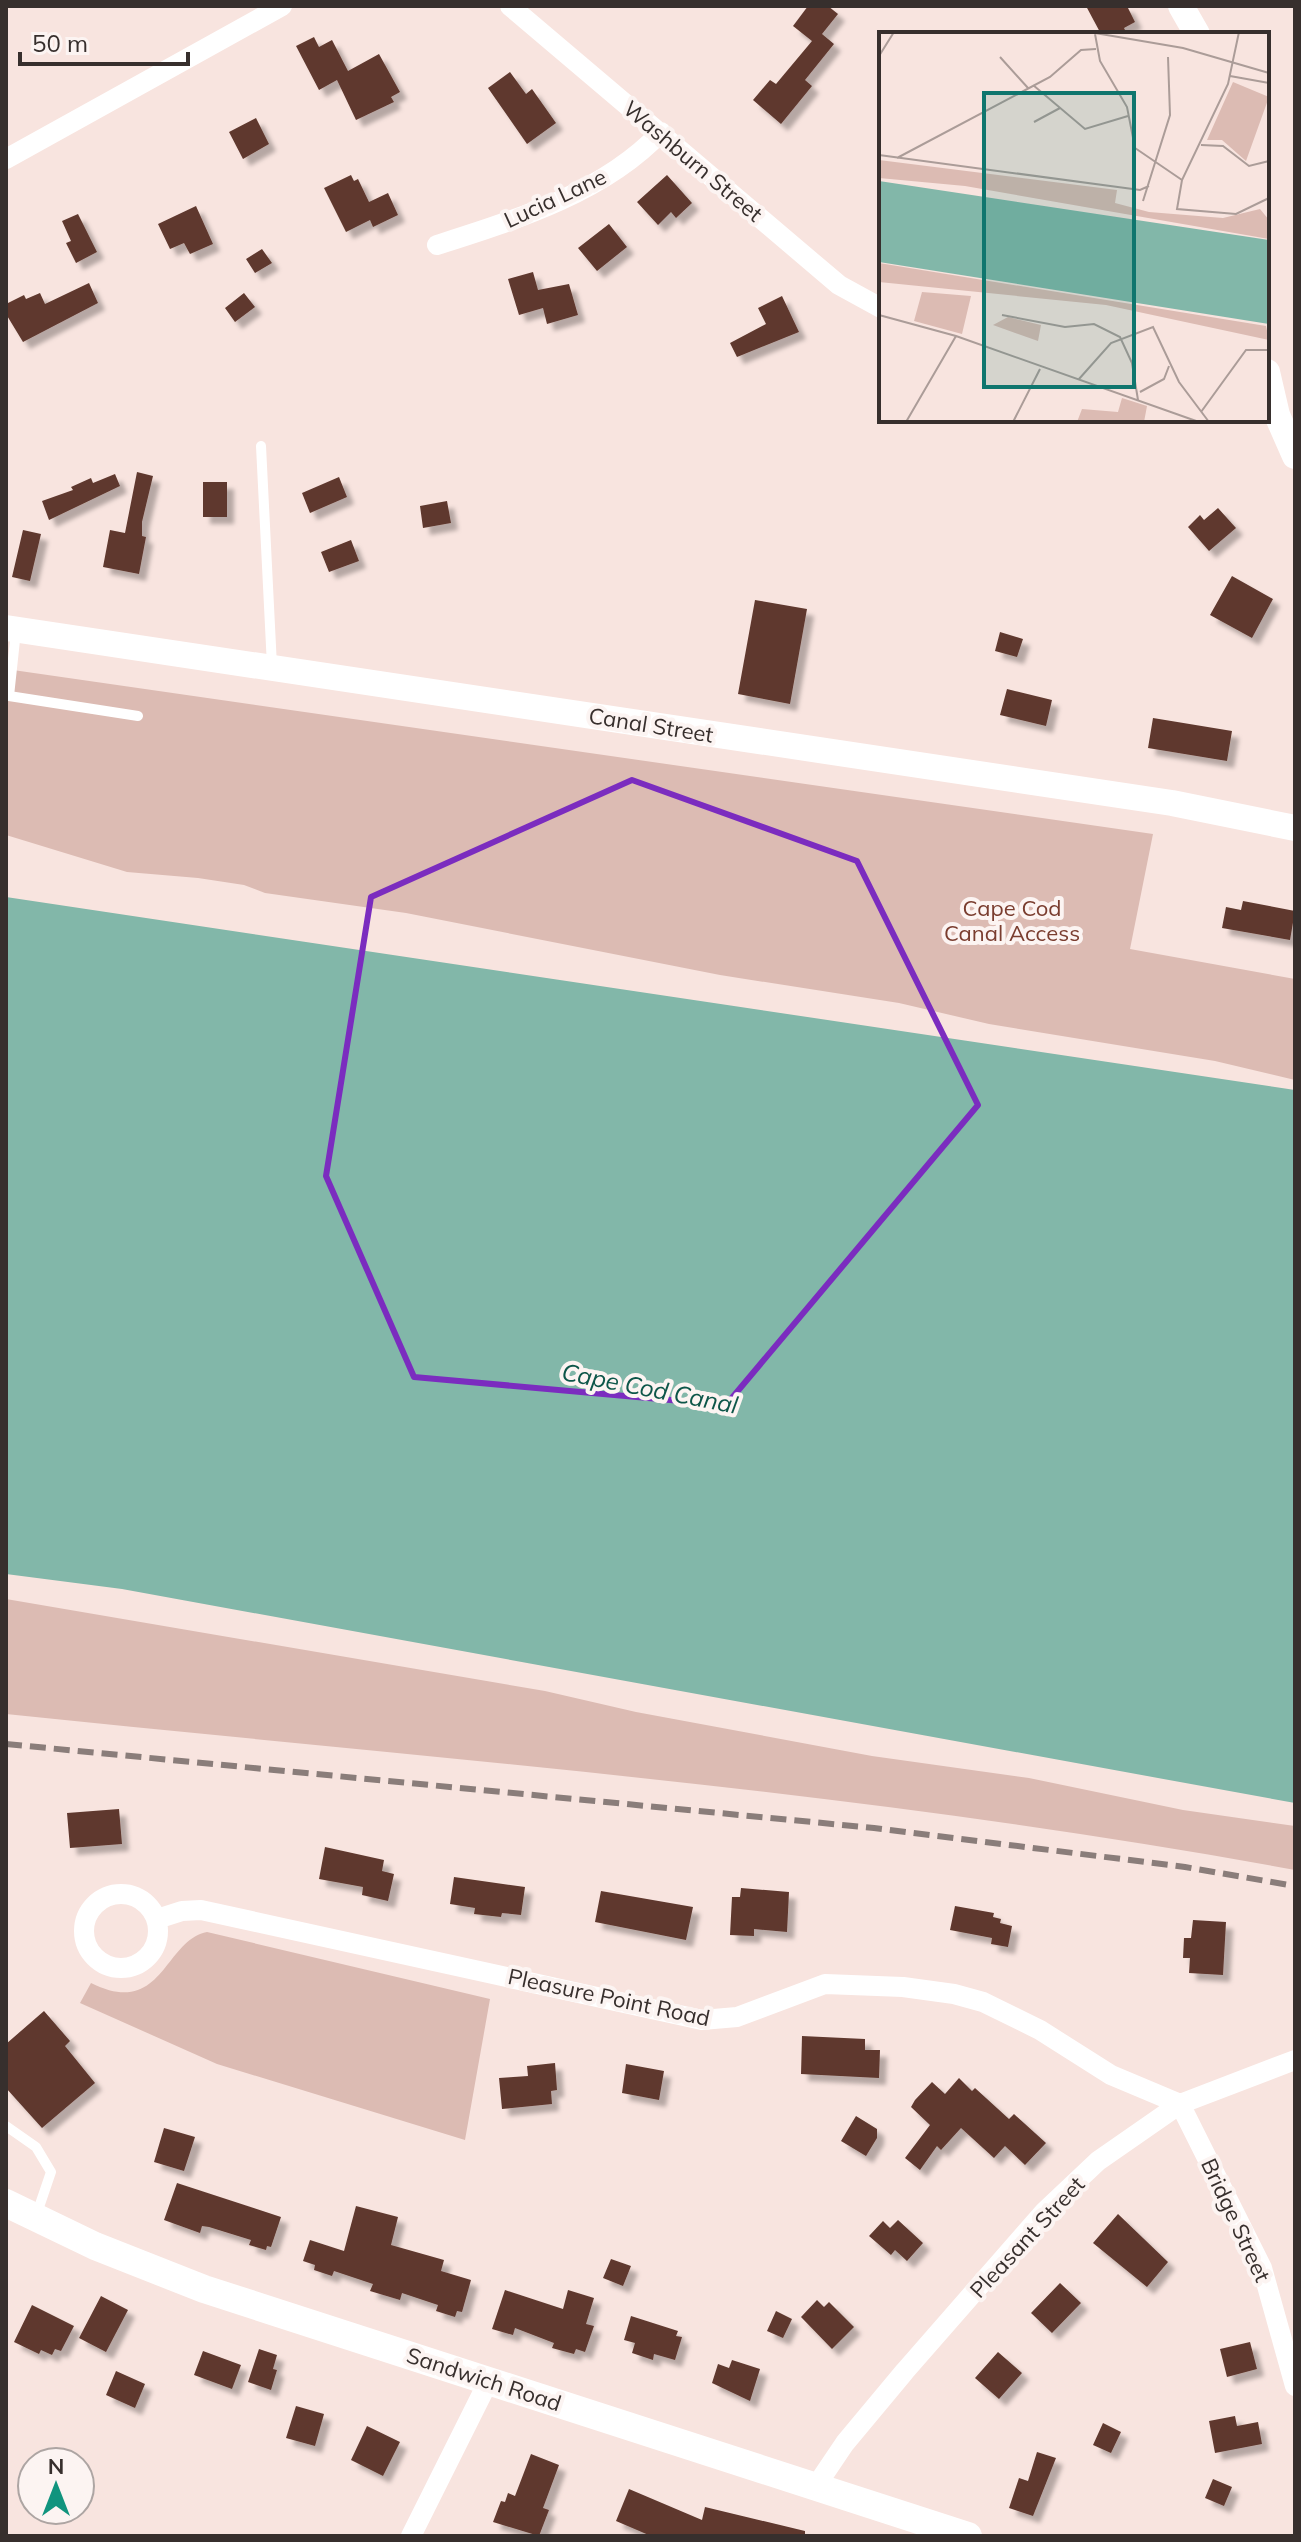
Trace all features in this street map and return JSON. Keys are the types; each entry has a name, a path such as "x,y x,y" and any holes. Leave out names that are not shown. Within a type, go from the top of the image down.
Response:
{"main road":[{"name":"Sandwich Road","path":"6,2203 204,2289 968,2536"}],"street":[{"path":"6,159 282,6"},
{"name":"Washburn Street","path":"510,6 839,285 879,307"},
{"path":"1181,6 1196,32"},
{"name":"Lucia Lane","path":"437,245 485,229 586,187 635,157 661,132"},
{"path":"1269,381 1277,415 1295,456"},
{"name":"Canal Street","path":"11,628 1141,799 1295,828"},
{"name":"Pleasure Point Road","path":"157,1919 182,1911 201,1910 702,2020 737,2017 825,1984 903,1987 954,1994 983,2002 1026,2023 1111,2075 1180,2104"},
{"name":"Pleasant Street","path":"816,2486 845,2443 1044,2212 1098,2161 1180,2104 1295,2060"},
{"name":"Bridge Street","path":"1180,2104 1262,2268 1295,2386"},
{"path":"411,2536 489,2380"}],"lane":[{"path":"261,446 272,668"},
{"path":"11,628 7,696 138,716"},
{"path":"6,2126 36,2147 51,2172 35,2218"}],"highlighted area":[{"path":"632,780 857,861 978,1105 726,1405 414,1377 326,1176 371,897"}],"green space":[{"name":"Cape Cod Canal Access","path":"6,669 1153,834 1130,949 1295,979 1295,1080 1215,1061 989,1024 899,1003 720,975 406,913 265,893 244,885 198,878 127,872 6,835"},
{"path":"6,1599 545,1691 636,1712 872,1756 1029,1778 1183,1810 1295,1826 1295,1870 1135,1842 814,1798 491,1762 6,1714"},
{"path":"207,1932 490,1999 465,2140 217,2064 80,2003 91,1983 115,1991 133,1991 148,1985 181,1948"}],"water":[{"name":"Cape Cod Canal","path":"6,897 1295,1090 1295,1803 122,1589 6,1574"}],"building":[{"path":"808,6 828,6 838,14 822,34 834,44 805,80 812,86 781,124 753,100 770,80 776,84 812,41 793,26"},
{"path":"1086,6 1127,6 1135,22 1124,28 1126,32 1100,32"},
{"path":"314,37 319,47 332,40 348,71 379,54 400,92 391,97 394,102 356,120 337,80 319,90 296,46"},
{"path":"510,72 526,94 532,89 556,123 527,144 488,88"},
{"path":"256,118 269,144 243,159 229,132"},
{"path":"351,175 354,181 358,179 369,202 388,193 398,215 373,227 370,220 346,232 324,188"},
{"path":"667,175 692,203 676,218 671,212 658,225 637,202"},
{"path":"196,206 213,244 190,254 184,243 170,249 158,224"},
{"path":"78,214 97,252 76,263 66,243 71,241 62,221"},
{"path":"609,224 627,247 597,271 578,248"},
{"path":"262,249 272,263 255,273 246,259"},
{"path":"533,272 538,290 569,284 578,315 547,324 543,308 519,315 508,279"},
{"path":"89,283 98,303 23,342 6,314 6,304 24,295 26,299 40,293 45,304"},
{"path":"244,293 255,307 235,322 225,308"},
{"path":"782,296 799,332 737,357 730,343 766,324 758,308"},
{"path":"137,472 153,476 142,522 142,536 146,537 139,574 103,567 110,530 125,533"},
{"path":"115,474 120,486 49,520 42,501 73,490 71,487 91,478 93,483"},
{"path":"339,477 347,497 310,513 302,493"},
{"path":"203,482 227,482 227,517 203,517"},
{"path":"447,501 451,523 423,528 420,506"},
{"path":"1218,508 1236,528 1209,551 1188,527 1200,515 1204,520"},
{"path":"23,530 41,534 30,581 12,577"},
{"path":"351,540 359,561 329,572 321,552"},
{"path":"1232,576 1273,599 1252,638 1210,615"},
{"path":"755,600 807,609 790,704 738,694"},
{"path":"1000,632 1023,639 1017,657 995,651"},
{"path":"1007,689 1052,700 1046,726 1000,715"},
{"path":"1153,718 1232,731 1227,761 1148,748"},
{"path":"1243,901 1295,911 1290,940 1222,928 1226,907 1241,910"},
{"path":"119,1809 122,1844 70,1848 67,1813"},
{"path":"325,1847 384,1860 382,1871 394,1874 388,1901 362,1895 363,1887 319,1879"},
{"path":"454,1877 525,1887 521,1915 502,1913 501,1917 474,1914 475,1908 450,1904"},
{"path":"741,1888 789,1892 787,1932 754,1929 754,1936 730,1935 732,1897 740,1897"},
{"path":"601,1891 693,1907 686,1940 595,1922"},
{"path":"955,1906 994,1913 993,1917 1001,1919 1000,1923 1012,1926 1008,1947 991,1944 992,1938 950,1930"},
{"path":"1193,1920 1226,1922 1223,1975 1189,1973 1190,1958 1183,1958 1184,1938 1191,1938"},
{"path":"44,2011 70,2041 65,2046 95,2083 42,2128 6,2088 6,2044"},
{"path":"802,2036 865,2039 865,2050 880,2050 879,2078 801,2074"},
{"path":"555,2063 557,2090 551,2091 552,2104 502,2109 499,2078 528,2076 527,2066"},
{"path":"626,2064 664,2071 659,2100 622,2093"},
{"path":"959,2078 972,2091 975,2088 1009,2119 1014,2114 1046,2143 1025,2165 1005,2146 994,2158 961,2128 941,2150 937,2146 920,2170 905,2158 930,2125 911,2107 915,2100 932,2082 945,2094"},
{"path":"856,2116 877,2129 877,2138 866,2156 841,2141"},
{"path":"164,2128 195,2137 184,2171 154,2162"},
{"path":"177,2183 281,2217 271,2247 267,2246 266,2250 249,2245 251,2240 209,2227 202,2226 200,2233 164,2220"},
{"path":"356,2206 398,2217 391,2245 444,2260 441,2271 471,2280 462,2312 457,2311 455,2317 436,2311 438,2305 402,2293 400,2300 370,2291 373,2284 334,2271 332,2276 314,2270 315,2265 303,2261 310,2240 344,2251"},
{"path":"1118,2214 1168,2262 1147,2287 1093,2243"},
{"path":"898,2220 923,2243 907,2261 895,2250 891,2255 869,2236 883,2221 890,2228"},
{"path":"611,2259 631,2266 623,2286 603,2278"},
{"path":"1060,2283 1081,2303 1052,2333 1031,2313"},
{"path":"505,2290 563,2309 568,2290 594,2298 586,2324 594,2326 585,2352 576,2349 574,2354 552,2348 554,2343 515,2328 513,2335 492,2329"},
{"path":"101,2296 128,2310 106,2352 79,2338"},
{"path":"817,2300 824,2307 829,2302 854,2327 832,2349 801,2317"},
{"path":"32,2305 74,2326 61,2351 55,2349 52,2355 41,2350 39,2354 14,2342"},
{"path":"776,2311 792,2319 783,2338 767,2331"},
{"path":"631,2316 678,2331 676,2336 682,2337 675,2360 654,2354 653,2360 632,2353 635,2343 624,2340"},
{"path":"1250,2342 1257,2369 1227,2377 1220,2349"},
{"path":"259,2349 277,2355 273,2369 277,2370 271,2390 248,2382"},
{"path":"203,2351 241,2365 232,2389 194,2375"},
{"path":"998,2352 1022,2373 999,2399 975,2378"},
{"path":"732,2360 760,2369 750,2401 712,2383 718,2364 729,2368"},
{"path":"116,2371 145,2384 135,2408 106,2395"},
{"path":"296,2406 324,2414 315,2446 286,2438"},
{"path":"1235,2416 1237,2426 1258,2422 1262,2444 1215,2453 1209,2421"},
{"path":"1103,2423 1121,2432 1111,2453 1093,2445"},
{"path":"367,2426 400,2442 383,2476 351,2460"},
{"path":"1037,2452 1056,2458 1033,2516 1009,2508 1019,2478 1028,2481"},
{"path":"531,2454 559,2465 543,2508 549,2510 539,2536 493,2522 501,2501 505,2502 508,2493 515,2496"},
{"path":"1213,2479 1232,2487 1224,2506 1205,2498"},
{"path":"629,2489 702,2520 705,2507 805,2531 805,2536 651,2536 616,2521"}],"railway":[{"path":"6,1744 874,1828 1185,1867 1295,1886"}]}
